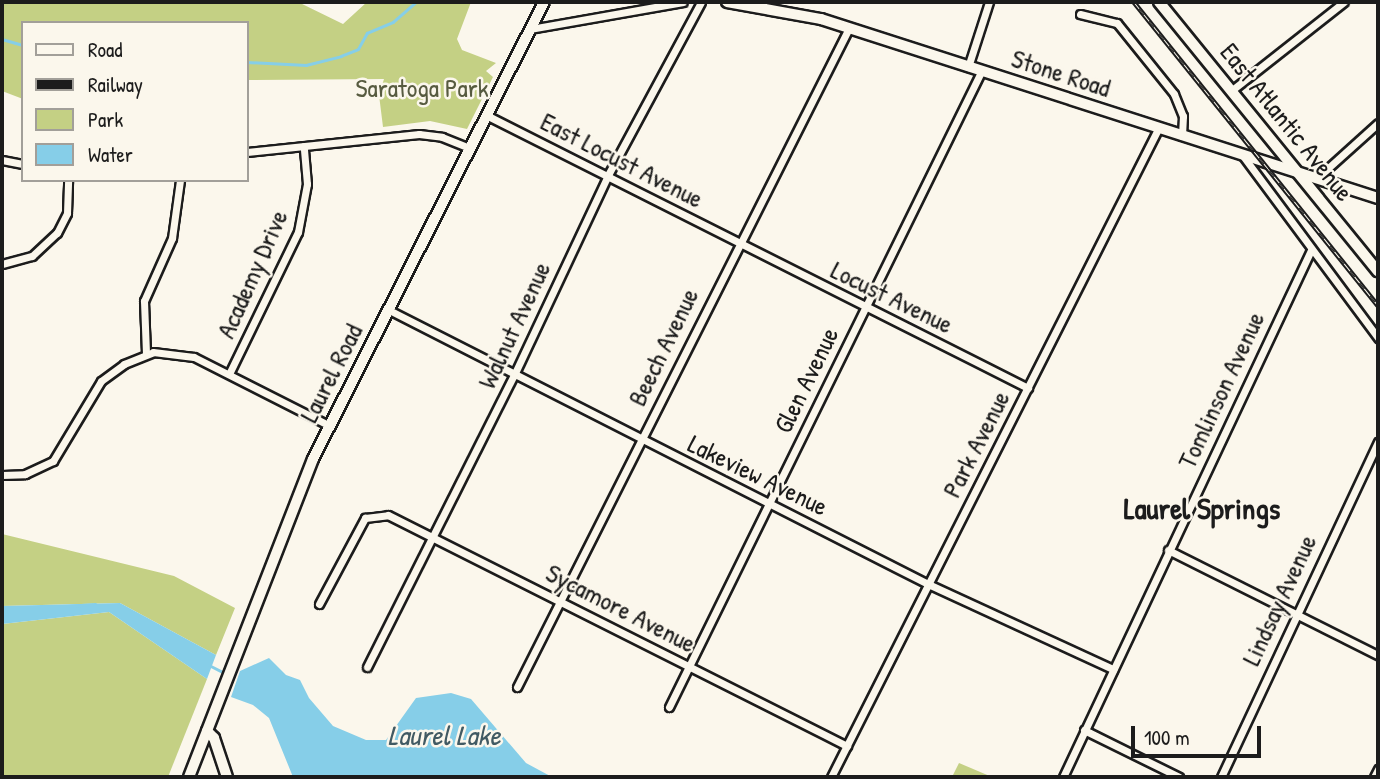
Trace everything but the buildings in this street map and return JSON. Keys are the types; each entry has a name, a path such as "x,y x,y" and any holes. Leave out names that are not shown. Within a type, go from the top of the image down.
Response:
{"street":[{"name":"Laurel Road","path":"189,777 330,425 544,2"},
{"path":"530,29 682,2"},
{"name":"Walnut Avenue","path":"367,667 514,375 608,175 701,2"},
{"name":"Stone Road","path":"727,2 849,28 1378,198"},
{"path":"968,67 989,2"},
{"name":"East Atlantic Avenue","path":"1159,2 1378,271"},
{"path":"1232,90 1344,2"},
{"path":"1080,14 1117,23 1174,94 1184,116 1182,136"},
{"name":"Beech Avenue","path":"517,687 737,243 849,28"},
{"name":"Glen Avenue","path":"669,707 981,72"},
{"name":"East Locust Avenue","path":"486,115 737,243"},
{"path":"1317,178 1378,123"},
{"name":"Park Avenue","path":"831,777 1158,128"},
{"path":"248,152 419,134 442,137 469,148"},
{"path":"1264,162 1272,139"},
{"name":"Academy Drive","path":"229,374 298,232 306,191 304,146"},
{"path":"1242,155 1378,338"},
{"path":"2,160 21,164"},
{"path":"2,264 32,256 57,233 67,213 68,182"},
{"path":"146,353 144,301 174,231 180,182"},
{"name":"Locust Avenue","path":"737,243 1028,388"},
{"name":"Tomlinson Avenue","path":"1063,777 1311,250"},
{"name":"Lakeview Avenue","path":"389,310 928,584 1113,669"},
{"path":"2,475 25,474 53,461 101,381 146,353 187,355 330,425"},
{"name":"Lindsay Avenue","path":"1221,777 1294,614 1378,442"},
{"name":"Sycamore Avenue","path":"319,604 365,518 376,513 432,537 847,746"},
{"path":"1168,551 1378,655"},
{"path":"1084,730 1180,777"},
{"path":"206,731 214,738 227,777"},
{"path":"1374,777 1378,769"}],"green space":[{"name":"Saratoga Park","path":"2,2 298,2 343,24 367,2 471,2 457,39 462,50 496,63 486,71 493,77 467,129 430,121 383,127 379,95 384,79 248,80 248,21 21,21 21,98 2,91"},
{"path":"2,534 174,576 235,608 216,655 120,603 2,606"},
{"path":"109,612 207,679 168,777 2,777 2,624"},
{"path":"959,763 992,777 952,777"}],"water":[{"path":"120,603 216,655 207,679 109,612 2,624 2,606"},
{"name":"Laurel Lake","path":"269,658 286,675 300,680 309,698 333,726 366,740 386,740 416,698 451,693 471,699 526,763 552,777 293,777 269,718 253,705 231,697 240,671"}],"waterway":[{"path":"248,62 306,65 341,56 358,49 367,33 393,22 416,2"},
{"path":"2,39 21,44"},
{"path":"67,606 95,604"},
{"path":"211,666 227,674"}],"railway":[{"path":"1134,2 1378,305"}],"district":[{"name":"Laurel Springs","path":"1202,508"}]}
